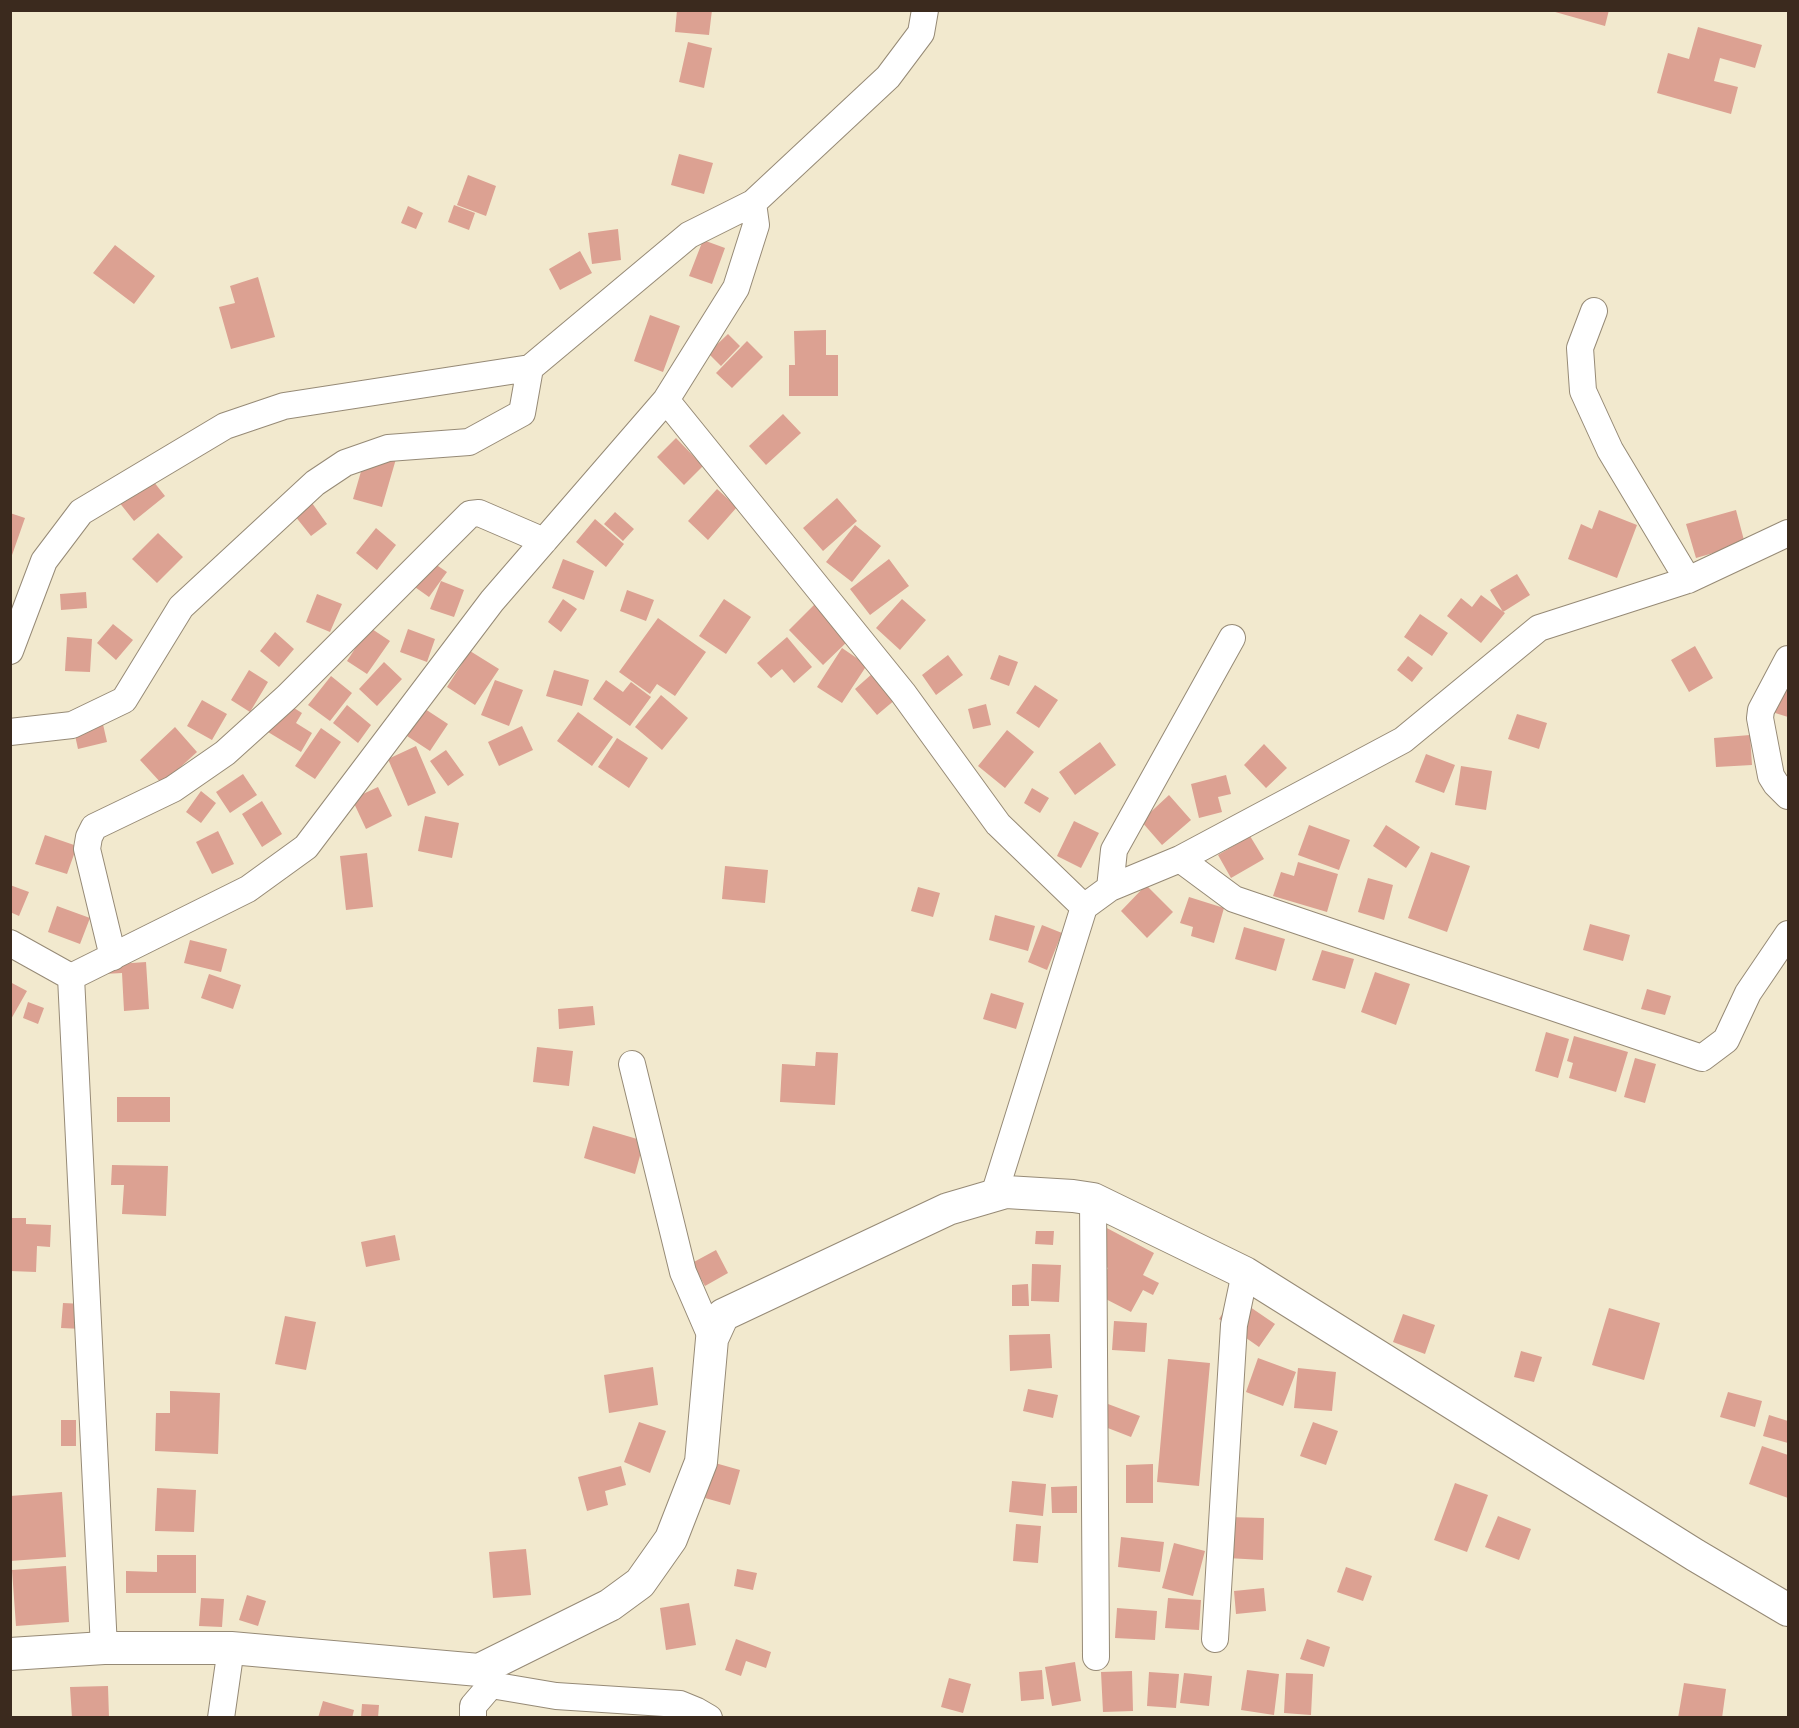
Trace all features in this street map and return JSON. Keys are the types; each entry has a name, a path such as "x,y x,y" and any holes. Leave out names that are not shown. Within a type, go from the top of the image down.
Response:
{"street":[{"path":"10,651 44,561 81,512 225,426 284,405 530,368 689,235 753,203 888,77 921,33 925,10"},
{"path":"71,977 248,889 306,847 492,601 666,400 736,288 756,225 753,203"},
{"path":"1594,310 1580,348 1583,391 1610,450 1688,580"},
{"path":"10,732 72,725 124,700 181,607 315,483 345,463 387,448 469,442 522,413 530,368"},
{"path":"666,400 903,693 998,824 1084,907"},
{"path":"113,957 87,849 94,827 173,789 225,753 287,697 470,514 479,513 544,541"},
{"path":"994,1195 1084,907 1110,888 1180,859 1403,740 1539,628 1688,580 1788,533"},
{"path":"1110,888 1114,850 1232,638"},
{"path":"1788,659 1761,710 1760,718 1780,775 1776,784 1788,796"},
{"path":"1180,859 1234,899 1702,1058 1726,1040 1748,993 1788,934"},
{"path":"10,943 71,977"},
{"path":"71,977 104,1648"},
{"path":"632,1064 683,1272 712,1339"},
{"path":"473,1718 473,1706 485,1677 610,1605 640,1584 671,1539 701,1462 712,1339 723,1315 948,1209 1006,1192 1073,1196 1093,1200 1245,1273 1695,1555 1788,1610"},
{"path":"1093,1200 1096,1657"},
{"path":"1215,1639 1234,1325 1245,1273"},
{"path":"10,1654 104,1648 231,1648 485,1677 556,1696 680,1704 697,1710 709,1718"},
{"path":"220,1718 231,1648"}],"building":[{"path":"677,10 712,10 709,35 675,32"},
{"path":"1548,10 1609,10 1605,26"},
{"path":"1698,27 1762,45 1755,68 1720,58 1714,81 1738,87 1731,114 1657,93 1668,53 1689,59"},
{"path":"688,42 712,48 704,88 679,82"},
{"path":"679,154 713,163 704,194 671,185"},
{"path":"468,175 496,186 486,216 457,205"},
{"path":"454,205 475,213 469,230 448,222"},
{"path":"408,206 423,213 416,229 401,223"},
{"path":"618,229 621,260 592,264 588,233"},
{"path":"703,240 725,248 712,284 689,276"},
{"path":"115,245 155,276 134,304 93,273"},
{"path":"580,251 592,273 560,290 549,269"},
{"path":"258,277 275,337 231,349 219,307 235,303 230,286"},
{"path":"650,315 680,326 663,372 634,361"},
{"path":"826,330 826,355 838,355 838,396 789,396 789,365 795,365 794,331"},
{"path":"728,334 740,346 721,366 708,353"},
{"path":"747,341 763,357 732,388 716,373"},
{"path":"783,414 801,433 766,465 749,446"},
{"path":"676,438 703,466 684,485 657,457"},
{"path":"369,444 398,452 382,507 353,499"},
{"path":"146,472 165,496 134,521 115,497"},
{"path":"717,489 737,507 708,540 688,521"},
{"path":"837,498 857,521 823,551 803,528"},
{"path":"312,503 327,524 311,536 295,516"},
{"path":"1599,510 1637,525 1617,578 1568,559 1581,524 1592,529"},
{"path":"1736,510 1745,544 1696,558 1686,524"},
{"path":"615,512 634,529 623,541 604,524"},
{"path":"10,513 25,518 11,558 10,558"},
{"path":"595,519 624,544 606,567 576,542"},
{"path":"855,525 881,546 852,582 826,562"},
{"path":"376,528 396,545 377,570 356,553"},
{"path":"158,533 183,557 157,583 132,559"},
{"path":"563,559 594,571 584,600 552,588"},
{"path":"889,559 909,586 870,615 850,589"},
{"path":"429,560 447,572 429,597 412,585"},
{"path":"1517,574 1530,595 1503,612 1490,590"},
{"path":"441,581 464,590 454,617 430,609"},
{"path":"627,590 654,600 646,621 620,611"},
{"path":"86,592 87,608 61,610 60,594"},
{"path":"317,594 342,604 330,632 306,622"},
{"path":"1481,595 1505,613 1481,643 1447,616 1461,598 1472,607"},
{"path":"563,599 577,609 561,632 548,622"},
{"path":"724,599 751,617 726,654 699,636"},
{"path":"902,599 926,620 900,650 876,628"},
{"path":"815,604 850,639 823,665 789,630"},
{"path":"1420,614 1448,633 1432,656 1404,637"},
{"path":"658,618 706,652 675,696 657,684 650,694 619,672"},
{"path":"113,624 133,640 116,660 97,643"},
{"path":"369,627 390,641 367,674 347,661"},
{"path":"408,629 435,639 427,662 400,652"},
{"path":"275,632 294,649 279,667 260,651"},
{"path":"67,637 92,639 90,672 65,671"},
{"path":"787,637 812,667 794,683 782,669 771,678 757,663"},
{"path":"1695,646 1713,678 1689,692 1671,660"},
{"path":"842,648 867,665 842,703 817,687"},
{"path":"470,651 499,669 475,705 447,687"},
{"path":"948,655 963,675 936,695 922,675"},
{"path":"999,655 1018,662 1009,686 990,679"},
{"path":"1408,656 1423,668 1412,682 1397,670"},
{"path":"384,662 402,679 377,706 359,689"},
{"path":"249,670 268,682 250,712 231,700"},
{"path":"554,670 589,680 582,706 546,696"},
{"path":"873,673 896,699 877,715 855,689"},
{"path":"331,676 352,693 330,721 308,705"},
{"path":"495,680 523,690 509,726 481,715"},
{"path":"606,680 623,692 631,682 651,697 630,726 593,699"},
{"path":"1780,683 1788,686 1788,717 1772,712"},
{"path":"1035,685 1058,700 1039,728 1016,713"},
{"path":"661,695 688,718 662,750 635,727"},
{"path":"202,700 227,714 212,740 187,726"},
{"path":"286,703 302,713 296,723 312,733 301,752 268,732"},
{"path":"986,704 991,725 973,729 968,709"},
{"path":"347,705 371,725 358,743 333,723"},
{"path":"422,707 448,724 430,751 404,734"},
{"path":"100,711 107,742 78,749 71,717"},
{"path":"578,712 613,737 592,766 557,741"},
{"path":"1517,714 1547,723 1539,749 1508,739"},
{"path":"522,726 533,750 499,766 488,742"},
{"path":"175,727 197,752 162,784 140,760"},
{"path":"321,728 341,742 315,779 295,766"},
{"path":"1007,730 1034,752 1005,788 978,766"},
{"path":"1750,735 1752,765 1716,767 1714,738"},
{"path":"617,738 648,758 629,788 598,767"},
{"path":"1100,742 1116,765 1075,795 1059,772"},
{"path":"1264,744 1287,768 1266,788 1244,765"},
{"path":"416,746 436,793 408,806 388,759"},
{"path":"446,750 464,775 448,786 430,761"},
{"path":"1426,754 1455,765 1444,793 1415,782"},
{"path":"1461,766 1492,771 1486,810 1455,805"},
{"path":"243,774 257,795 230,813 216,792"},
{"path":"1226,775 1231,794 1218,797 1222,812 1199,818 1191,784"},
{"path":"378,787 392,816 366,829 352,799"},
{"path":"1032,788 1049,798 1040,813 1024,803"},
{"path":"201,791 216,803 201,823 186,812"},
{"path":"1169,795 1191,820 1162,845 1141,821"},
{"path":"262,801 282,834 262,847 242,814"},
{"path":"425,816 459,823 452,858 418,851"},
{"path":"1074,821 1099,833 1081,868 1057,856"},
{"path":"1309,825 1350,840 1339,870 1298,855"},
{"path":"1386,825 1420,847 1406,868 1373,846"},
{"path":"218,831 234,864 212,874 196,842"},
{"path":"45,835 77,846 67,874 35,864"},
{"path":"1250,836 1264,859 1231,878 1218,855"},
{"path":"1431,852 1470,866 1447,932 1408,918"},
{"path":"367,853 373,907 346,910 340,856"},
{"path":"1298,862 1338,874 1327,912 1273,896 1281,872 1294,876"},
{"path":"725,866 768,870 765,903 722,899"},
{"path":"1368,878 1393,885 1384,920 1358,912"},
{"path":"10,885 29,892 19,916 10,912"},
{"path":"1146,885 1173,912 1147,938 1121,911"},
{"path":"918,887 940,893 933,917 911,911"},
{"path":"1189,897 1224,908 1214,943 1191,936 1193,927 1180,923"},
{"path":"57,906 90,918 80,944 48,932"},
{"path":"995,915 1035,926 1028,951 989,940"},
{"path":"1590,924 1630,935 1623,961 1583,950"},
{"path":"1042,925 1062,933 1047,970 1028,962"},
{"path":"1244,927 1285,939 1276,971 1235,959"},
{"path":"190,940 227,949 221,972 184,963"},
{"path":"1322,950 1354,959 1345,989 1312,980"},
{"path":"146,962 149,1009 124,1011 122,973 104,974 104,965"},
{"path":"1375,972 1410,984 1396,1025 1361,1012"},
{"path":"209,974 241,985 233,1009 201,998"},
{"path":"10,982 27,991 10,1021"},
{"path":"1647,989 1671,996 1665,1015 1641,1009"},
{"path":"991,993 1024,1003 1016,1029 983,1019"},
{"path":"28,1002 44,1008 38,1024 23,1018"},
{"path":"593,1006 595,1025 559,1029 558,1009"},
{"path":"1546,1032 1569,1039 1558,1078 1535,1071"},
{"path":"1574,1036 1628,1052 1616,1092 1569,1078 1573,1063 1567,1061"},
{"path":"537,1047 573,1051 569,1086 533,1082"},
{"path":"816,1052 838,1053 835,1105 780,1102 782,1064 815,1066"},
{"path":"1635,1058 1656,1064 1645,1103 1624,1097"},
{"path":"117,1097 170,1097 170,1122 117,1122"},
{"path":"593,1126 644,1141 635,1174 584,1158"},
{"path":"112,1165 168,1166 166,1216 122,1214 124,1185 111,1185"},
{"path":"10,1218 26,1218 26,1224 51,1225 50,1247 37,1246 36,1272 10,1271"},
{"path":"1103,1226 1154,1253 1143,1275 1159,1283 1153,1295 1143,1290 1131,1312 1094,1293 1108,1268 1087,1257"},
{"path":"1036,1231 1054,1231 1053,1245 1035,1244"},
{"path":"395,1235 400,1260 366,1267 361,1242"},
{"path":"716,1250 728,1273 705,1286 692,1263"},
{"path":"1032,1264 1061,1265 1059,1302 1031,1301"},
{"path":"1028,1284 1029,1306 1012,1306 1012,1285"},
{"path":"1234,1296 1275,1324 1259,1347 1219,1319"},
{"path":"63,1303 84,1304 83,1329 61,1328"},
{"path":"1609,1308 1660,1323 1644,1380 1592,1365"},
{"path":"1403,1314 1435,1325 1425,1354 1393,1342"},
{"path":"285,1316 316,1322 306,1370 275,1364"},
{"path":"1114,1321 1147,1323 1145,1352 1112,1350"},
{"path":"1050,1334 1052,1368 1010,1371 1009,1335"},
{"path":"1521,1351 1542,1357 1534,1382 1514,1377"},
{"path":"1258,1358 1296,1372 1283,1406 1246,1392"},
{"path":"1168,1359 1210,1363 1199,1486 1157,1482"},
{"path":"653,1367 658,1405 609,1413 604,1375"},
{"path":"1298,1368 1336,1372 1332,1411 1294,1408"},
{"path":"1028,1389 1058,1395 1053,1418 1023,1411"},
{"path":"170,1391 220,1393 218,1454 155,1451 156,1413 170,1413"},
{"path":"1728,1392 1762,1401 1755,1427 1720,1417"},
{"path":"1108,1404 1140,1416 1131,1437 1100,1425"},
{"path":"1769,1415 1788,1421 1788,1443 1763,1436"},
{"path":"61,1420 76,1420 76,1446 61,1446"},
{"path":"639,1422 666,1431 650,1473 624,1462"},
{"path":"1313,1422 1338,1431 1326,1465 1300,1456"},
{"path":"1762,1446 1788,1455 1788,1498 1749,1484"},
{"path":"715,1463 740,1470 730,1505 705,1498"},
{"path":"1153,1464 1153,1503 1126,1503 1126,1465"},
{"path":"621,1466 626,1485 605,1491 608,1505 587,1511 578,1477"},
{"path":"1012,1481 1046,1484 1043,1516 1009,1512"},
{"path":"1455,1483 1488,1495 1467,1552 1434,1540"},
{"path":"1077,1486 1077,1513 1052,1513 1051,1487"},
{"path":"157,1488 196,1490 194,1532 155,1531"},
{"path":"62,1492 66,1557 10,1561 10,1496"},
{"path":"1498,1516 1531,1529 1519,1560 1485,1547"},
{"path":"1228,1517 1264,1518 1263,1560 1227,1558"},
{"path":"1016,1524 1041,1526 1038,1563 1013,1561"},
{"path":"1121,1537 1164,1542 1160,1572 1118,1567"},
{"path":"1174,1543 1205,1551 1193,1596 1162,1588"},
{"path":"526,1549 531,1595 493,1598 489,1552"},
{"path":"157,1555 196,1555 196,1593 126,1593 126,1571 157,1572"},
{"path":"66,1566 69,1622 16,1626 12,1570"},
{"path":"1346,1567 1372,1576 1363,1601 1337,1592"},
{"path":"737,1569 757,1573 753,1590 734,1586"},
{"path":"1264,1588 1266,1611 1236,1614 1234,1591"},
{"path":"247,1595 266,1601 258,1626 239,1620"},
{"path":"201,1598 224,1599 222,1627 199,1626"},
{"path":"1168,1598 1201,1600 1199,1630 1165,1628"},
{"path":"689,1603 696,1645 666,1650 660,1608"},
{"path":"1117,1608 1157,1611 1155,1640 1115,1638"},
{"path":"736,1639 771,1652 766,1668 746,1661 741,1676 725,1670"},
{"path":"1307,1639 1330,1647 1324,1667 1300,1659"},
{"path":"1075,1662 1081,1701 1052,1706 1045,1667"},
{"path":"1042,1670 1044,1699 1021,1701 1019,1672"},
{"path":"1247,1670 1279,1674 1274,1715 1241,1710"},
{"path":"1132,1671 1133,1711 1103,1712 1101,1672"},
{"path":"1149,1672 1179,1674 1176,1708 1147,1706"},
{"path":"1184,1673 1212,1676 1209,1706 1180,1703"},
{"path":"1286,1673 1313,1674 1311,1715 1284,1713"},
{"path":"949,1678 971,1684 963,1713 941,1707"},
{"path":"1684,1683 1726,1689 1722,1718 1678,1718"},
{"path":"108,1686 109,1718 72,1718 70,1687"},
{"path":"323,1701 354,1710 352,1718 318,1718"},
{"path":"362,1704 379,1705 378,1718 361,1718"}]}
